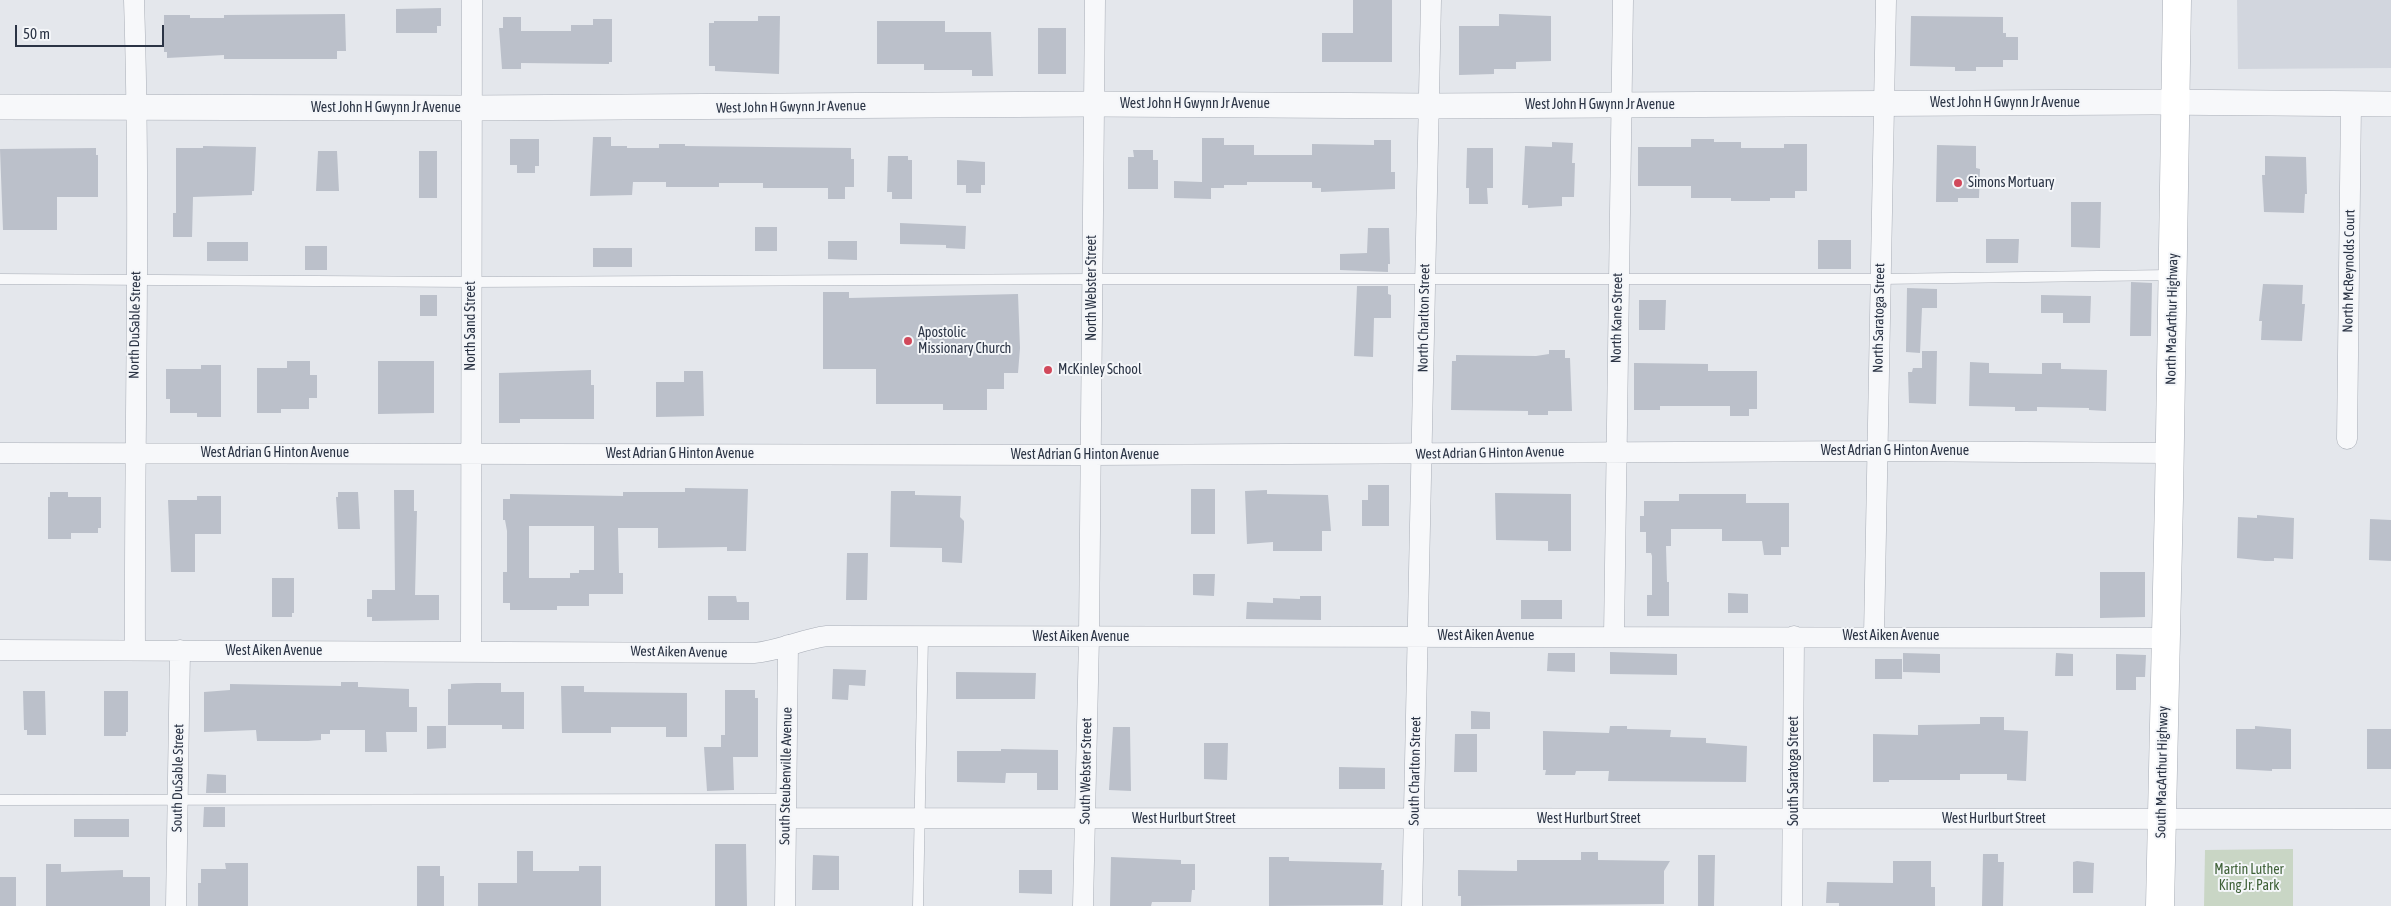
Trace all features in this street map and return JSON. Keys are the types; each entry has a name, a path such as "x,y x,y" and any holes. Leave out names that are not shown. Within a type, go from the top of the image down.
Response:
{"main road":[{"name":"North MacArthur Highway","path":"2165,638 2170,453 2177,0"},
{"name":"South MacArthur Highway","path":"2160,906 2165,638"}],"street":[{"name":"North DuSable Street","path":"134,0 138,108 134,454 135,650"},
{"name":"North Sand Street","path":"471,652 472,0"},
{"name":"North Webster Street","path":"1089,637 1095,0"},
{"name":"North Charlton Street","path":"1417,637 1431,0"},
{"name":"North Kane Street","path":"1614,636 1615,452 1623,0"},
{"name":"North Saratoga Street","path":"1874,636 1886,0"},
{"name":"West John H Gwynn Jr Avenue","path":"0,107 471,108 1093,104 1430,106 2176,102 2391,104"},
{"name":"North McReynolds Court","path":"2347,439 2350,104"},
{"name":"West Adrian G Hinton Avenue","path":"0,453 1090,455 1876,451 2170,453"},
{"name":"West Aiken Avenue","path":"0,650 754,653 827,636 1874,636 2165,638"},
{"name":"South Saratoga Street","path":"1792,906 1794,636"},
{"name":"South Webster Street","path":"1083,906 1089,637"},
{"name":"South Charlton Street","path":"1412,906 1417,637"},
{"name":"South Steubenville Avenue","path":"784,906 788,646"},
{"name":"South DuSable Street","path":"176,906 180,650"},
{"name":"West Hurlburt Street","path":"786,809 920,819 2391,819"}],"lane":[{"path":"0,279 136,278 471,282 1092,279 1880,279 2173,275"},
{"path":"918,906 922,636"},
{"path":"0,800 178,800 786,809"}],"shaded area":[{"path":"2237,0 2391,0 2391,68 2238,69"}],"green space":[{"name":"Martin Luther King Jr. Park","path":"2293,849 2293,906 2204,906 2205,850"}],"building":[{"path":"1353,0 1392,0 1392,62 1322,62 1322,33 1353,33"},
{"path":"441,8 441,26 437,26 437,33 396,33 396,9"},
{"path":"345,14 346,51 337,51 337,59 224,59 224,55 167,58 167,52 164,52 164,15 190,15 190,18 224,18 224,15"},
{"path":"1499,14 1551,16 1551,61 1516,62 1516,69 1494,69 1494,74 1459,75 1459,26 1499,26"},
{"path":"758,16 780,16 779,74 715,71 715,66 709,66 709,23 714,23 714,21 758,21"},
{"path":"1911,16 2003,17 2003,33 2006,33 2006,37 2018,37 2018,60 2003,60 2003,67 1976,67 1976,71 1955,71 1955,67 1910,66"},
{"path":"503,17 521,17 521,31 571,31 571,25 593,25 593,19 612,19 612,62 609,62 609,64 521,63 521,69 502,69 499,28 503,28"},
{"path":"877,21 945,21 945,32 991,32 993,76 972,76 972,70 924,70 924,64 877,64"},
{"path":"1038,28 1066,28 1066,74 1038,74"},
{"path":"593,137 611,137 611,146 627,146 627,148 659,148 659,144 685,144 685,146 851,148 851,159 854,159 854,187 845,187 845,199 828,199 828,188 763,188 763,183 719,183 719,187 666,187 666,182 633,182 632,195 590,196"},
{"path":"1202,138 1224,138 1224,145 1254,145 1254,155 1312,155 1312,144 1374,145 1374,140 1391,140 1391,172 1395,172 1395,189 1321,192 1321,188 1312,188 1312,182 1247,182 1247,185 1224,185 1224,188 1211,188 1211,199 1174,198 1174,181 1202,182"},
{"path":"510,139 539,139 539,166 535,166 535,173 517,173 517,165 510,165"},
{"path":"1691,139 1714,139 1714,142 1741,142 1741,148 1784,148 1784,144 1807,144 1807,191 1795,191 1795,198 1770,198 1770,201 1731,201 1731,198 1691,198 1691,186 1638,186 1638,147 1691,147"},
{"path":"1552,142 1573,143 1572,163 1575,163 1574,197 1562,197 1562,206 1528,208 1528,205 1522,205 1525,146 1552,147"},
{"name":"Simons Mortuary","path":"1937,145 1976,146 1976,168 1980,169 1979,198 1958,198 1958,202 1936,202"},
{"path":"203,146 256,147 254,191 252,191 252,195 193,197 192,237 173,237 173,213 176,213 176,148 203,148"},
{"path":"96,148 96,155 98,155 98,197 57,197 57,230 3,230 0,149"},
{"path":"1467,148 1493,148 1493,188 1487,188 1488,204 1469,204 1469,188 1466,188"},
{"path":"1133,150 1153,150 1153,160 1158,160 1158,189 1128,189 1128,157 1134,157"},
{"path":"318,151 337,151 339,191 316,191"},
{"path":"419,151 437,151 437,198 419,198"},
{"path":"888,156 908,156 908,160 912,160 912,199 892,199 892,192 887,192"},
{"path":"2265,156 2306,157 2307,194 2305,194 2304,213 2264,212 2262,175 2265,175"},
{"path":"957,160 985,162 985,185 981,185 981,193 966,193 966,185 957,185"},
{"path":"2071,202 2101,202 2100,248 2071,247"},
{"path":"900,223 966,226 965,249 946,248 946,245 900,244"},
{"path":"755,227 777,227 777,251 755,251"},
{"path":"1368,228 1389,228 1390,264 1388,264 1388,272 1340,270 1340,254 1367,253"},
{"path":"1986,239 2019,239 2018,263 1986,263"},
{"path":"1818,240 1851,240 1851,269 1818,269"},
{"path":"828,241 857,241 857,260 828,259"},
{"path":"207,242 248,242 248,261 207,261"},
{"path":"305,246 327,246 327,270 305,270"},
{"path":"593,248 632,248 632,267 593,267"},
{"path":"2131,282 2152,283 2151,336 2130,336"},
{"path":"2263,284 2303,285 2302,304 2305,304 2302,341 2261,340 2262,321 2259,321"},
{"path":"1357,286 1388,286 1388,294 1391,295 1391,318 1374,318 1373,357 1354,356"},
{"path":"1907,288 1937,289 1937,308 1922,308 1920,353 1906,352"},
{"path":"823,292 849,292 849,298 1018,294 1020,348 1018,373 1004,373 1004,389 987,389 987,410 943,410 943,404 876,404 876,369 823,369"},
{"path":"420,295 437,295 437,316 420,316"},
{"path":"2041,295 2091,296 2090,323 2063,323 2063,313 2041,313"},
{"path":"1639,300 1666,300 1665,330 1639,330"},
{"path":"1549,350 1565,350 1565,358 1570,358 1572,411 1548,411 1548,415 1528,415 1528,411 1451,410 1452,361 1456,361 1456,355 1536,356 1549,354"},
{"path":"1922,351 1937,351 1936,404 1909,403 1908,372 1912,372 1913,368 1922,368"},
{"path":"287,361 310,361 310,375 317,375 317,398 309,398 309,409 281,409 281,413 257,413 257,368 287,368"},
{"path":"378,361 434,361 434,413 378,414"},
{"path":"1970,362 1989,363 1989,373 2042,374 2042,363 2061,363 2061,369 2107,370 2106,411 2089,410 2089,408 2037,407 2037,411 2015,411 2015,407 1969,406"},
{"path":"1634,363 1708,364 1708,371 1757,371 1757,409 1749,409 1749,416 1730,416 1730,406 1660,406 1660,410 1634,410"},
{"path":"201,365 221,365 221,417 197,417 197,413 170,413 170,399 166,399 166,369 201,369"},
{"path":"591,370 591,385 594,385 594,419 520,419 520,423 499,423 499,373"},
{"path":"684,371 703,371 704,416 656,417 656,382 684,382"},
{"path":"1368,485 1389,485 1389,526 1362,526 1362,500 1368,500"},
{"path":"685,488 748,489 746,551 727,551 727,547 658,548 658,528 618,528 619,573 623,573 623,594 589,594 589,606 557,606 557,610 510,610 510,603 503,603 503,572 507,572 507,531 505,520 503,520 503,499 510,499 510,494 623,496 623,492 685,492","holes":["529,526 594,526 594,570 579,570 579,573 570,573 570,578 529,578"]},
{"path":"1191,489 1215,489 1215,534 1191,534"},
{"path":"394,490 414,490 414,511 417,511 415,595 439,595 439,620 372,621 372,617 367,617 367,599 372,599 372,590 395,590"},
{"path":"1267,490 1267,494 1328,495 1331,531 1322,531 1322,551 1273,551 1273,542 1247,544 1245,491"},
{"path":"891,491 915,491 915,495 961,496 960,517 964,521 962,563 942,562 942,548 890,547"},
{"path":"50,492 68,492 68,497 101,497 101,528 98,528 98,533 71,533 71,539 48,539 48,497 50,497"},
{"path":"338,492 358,492 360,529 338,529 336,497 338,497"},
{"path":"1495,493 1571,494 1571,551 1548,551 1548,541 1496,540"},
{"path":"1679,494 1746,494 1746,503 1789,503 1789,547 1781,547 1781,555 1764,555 1762,541 1722,541 1722,529 1671,529 1671,546 1666,546 1669,616 1647,616 1647,595 1652,595 1652,556 1651,553 1646,553 1646,532 1640,532 1640,516 1644,516 1644,501 1679,501"},
{"path":"197,496 221,496 221,534 195,534 195,572 171,572 168,500 197,500"},
{"path":"2257,515 2294,518 2293,559 2274,558 2274,561 2265,561 2237,558 2238,517 2257,518"},
{"path":"2370,519 2391,520 2391,561 2369,560"},
{"path":"847,553 868,553 867,600 846,600"},
{"path":"2100,572 2145,572 2145,617 2100,618"},
{"path":"1193,574 1215,574 1214,596 1193,595"},
{"path":"272,578 294,578 294,613 292,613 292,617 272,617"},
{"path":"1728,593 1748,594 1748,613 1728,613"},
{"path":"708,596 736,596 737,602 749,602 749,620 708,620"},
{"path":"1300,596 1321,596 1321,620 1246,619 1247,602 1273,603 1273,598 1300,599"},
{"path":"1521,600 1562,600 1562,619 1521,619"},
{"path":"1610,652 1677,654 1677,675 1610,674"},
{"path":"1548,653 1575,653 1575,672 1547,671"},
{"path":"1903,653 1940,654 1940,673 1903,672"},
{"path":"2056,653 2073,654 2073,676 2055,676"},
{"path":"2116,654 2146,655 2145,677 2136,677 2136,690 2116,690"},
{"path":"1875,659 1902,659 1902,679 1875,679"},
{"path":"833,669 866,670 865,686 849,685 848,700 832,699"},
{"path":"956,672 1036,673 1035,699 956,699"},
{"path":"341,682 358,682 358,687 409,689 409,707 417,707 417,732 386,732 387,752 365,752 365,730 330,730 330,734 321,734 321,740 308,741 257,741 256,730 204,732 204,692 230,690 230,684 341,686"},
{"path":"501,683 501,692 524,692 524,729 502,729 502,725 448,725 448,689 451,689 451,684"},
{"path":"561,686 584,686 584,692 687,693 687,737 666,737 666,727 611,727 611,733 562,733"},
{"path":"725,690 755,690 755,698 758,698 758,757 733,757 734,790 707,791 704,747 721,747 721,735 725,735"},
{"path":"23,691 45,691 46,735 27,735 27,730 24,730"},
{"path":"104,691 128,691 128,732 126,732 126,736 104,736"},
{"path":"1471,711 1490,712 1490,729 1471,729"},
{"path":"1980,717 2004,717 2004,730 2028,731 2026,781 2007,780 2007,774 1960,774 1960,780 1889,780 1889,782 1873,782 1873,734 1918,735 1918,725 1980,724"},
{"path":"427,726 446,726 446,748 427,749"},
{"path":"1610,726 1627,726 1627,729 1671,730 1670,737 1706,738 1706,743 1747,746 1746,782 1608,781 1609,771 1576,771 1575,775 1545,775 1546,770 1543,770 1543,731 1609,733"},
{"path":"2255,726 2291,729 2291,769 2272,769 2272,771 2236,769 2236,729 2255,729"},
{"path":"1113,727 1130,727 1131,791 1109,790"},
{"path":"2367,729 2391,729 2391,769 2367,769"},
{"path":"1455,734 1477,734 1477,772 1454,772"},
{"path":"1204,743 1228,743 1227,780 1204,779"},
{"path":"1001,749 1058,750 1058,790 1037,790 1037,773 1006,773 1005,783 957,782 957,751 1001,751"},
{"path":"1339,767 1385,768 1385,789 1339,789"},
{"path":"207,774 226,775 226,793 206,793"},
{"path":"204,807 225,807 225,827 203,827"},
{"path":"74,819 129,819 129,837 74,837"},
{"path":"715,844 746,844 747,906 715,906"},
{"path":"517,851 533,851 533,871 579,871 579,866 601,866 601,906 478,906 478,883 517,883"},
{"path":"1581,852 1598,852 1598,860 1670,861 1664,871 1664,904 1461,906 1461,896 1458,896 1458,870 1517,871 1517,860 1581,860"},
{"path":"1983,854 1998,854 1998,862 2004,862 2003,906 1982,906"},
{"path":"813,855 839,856 839,890 812,890"},
{"path":"1698,855 1715,855 1714,906 1698,906"},
{"path":"1111,857 1181,860 1181,864 1195,864 1195,890 1192,890 1191,902 1152,902 1151,906 1110,906"},
{"path":"1269,857 1289,857 1289,861 1382,863 1381,870 1384,870 1383,905 1269,906"},
{"path":"1893,861 1931,861 1931,887 1935,887 1935,906 1839,906 1839,903 1826,903 1827,882 1893,883"},
{"path":"2073,862 2094,863 2093,893 2073,893"},
{"path":"225,863 248,863 248,906 198,906 198,883 201,883 201,869 226,869"},
{"path":"46,864 61,864 61,872 123,870 123,877 150,877 150,906 46,906"},
{"path":"417,866 440,866 440,876 444,876 444,906 417,906"},
{"path":"1019,870 1052,870 1052,894 1019,893"},
{"path":"0,877 16,877 16,906 0,906"}],"place":[{"name":"Simons Mortuary","path":"1958,183"},
{"name":"Apostolic Missionary Church","path":"908,341"},
{"name":"McKinley School","path":"1048,370"}]}
